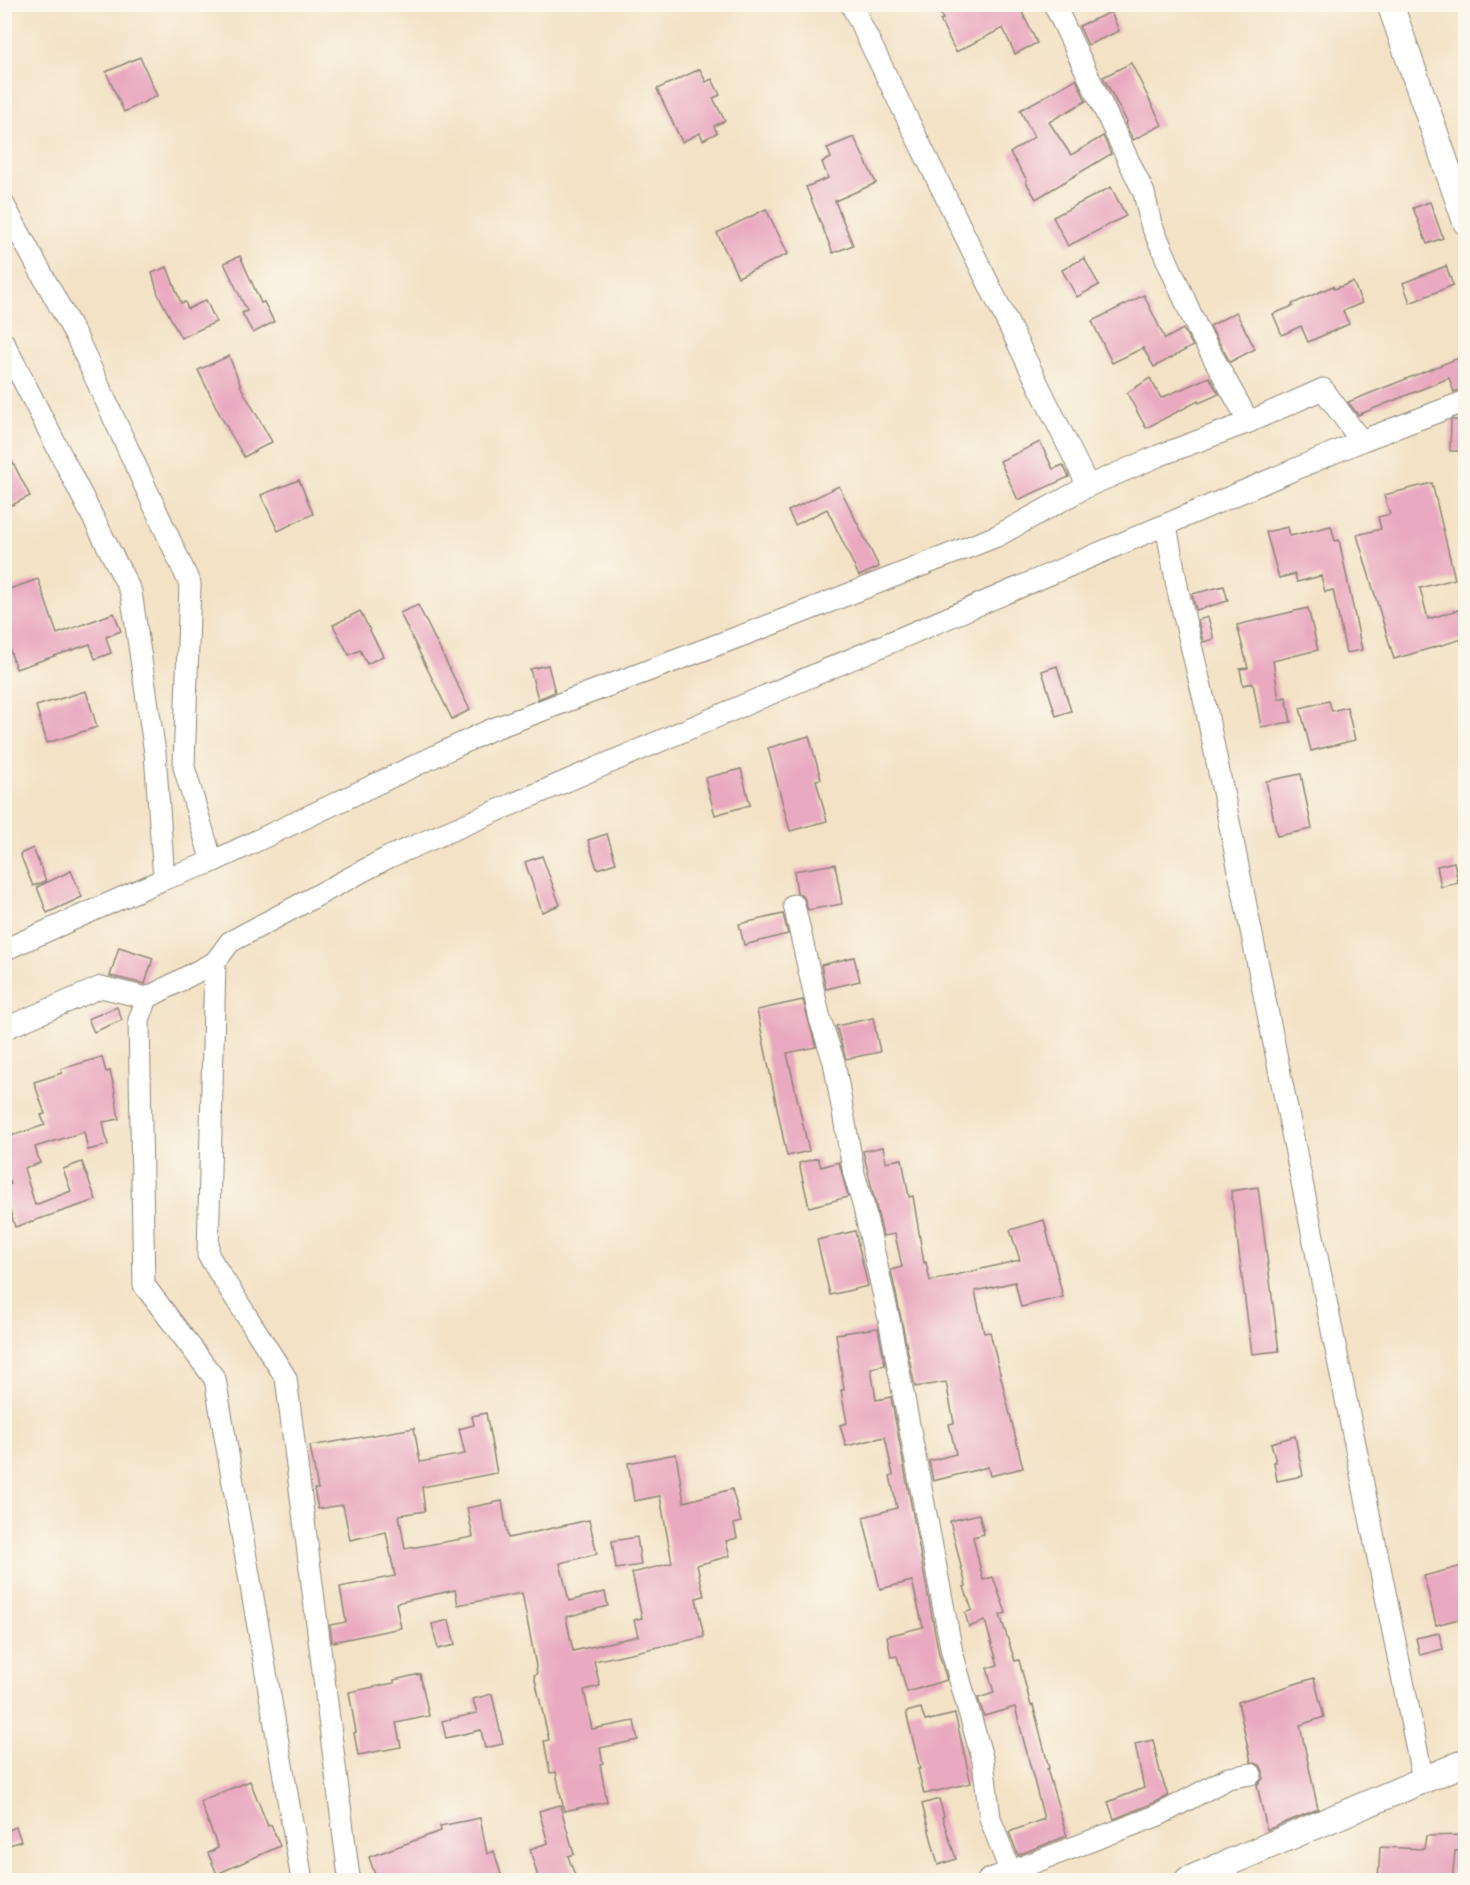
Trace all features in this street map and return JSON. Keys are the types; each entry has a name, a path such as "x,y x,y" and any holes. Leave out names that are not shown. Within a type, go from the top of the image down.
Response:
{"street":[{"path":"851,4 1088,486"},
{"path":"1054,4 1144,193 1151,224 1198,330 1249,422"},
{"path":"1390,4 1463,208"},
{"path":"4,205 77,338 190,584 184,766 212,862"},
{"path":"4,343 131,592 155,753 164,879"},
{"path":"4,950 164,879 212,862 490,730 770,625 997,536 1088,486 1158,456 1249,422 1323,389 1360,441"},
{"path":"4,1029 101,987 147,998 215,962 231,942 390,857 1360,441 1466,401"},
{"path":"1166,525 1178,591 1206,708 1423,1780"},
{"path":"794,905 820,1018 834,1062 854,1174 864,1204 889,1319 952,1652 983,1761 990,1818 1010,1871"},
{"path":"215,962 208,1255 286,1378 351,1881"},
{"path":"147,998 139,1020 144,1285 215,1378 302,1881"},
{"path":"1188,1881 1466,1762"},
{"path":"988,1881 1159,1815 1228,1778 1251,1773"}],"building":[{"path":"935,4 1018,4 1037,43 1015,54 1003,28 956,52 940,20 943,19"},
{"path":"1111,12 1119,31 1088,45 1079,26"},
{"path":"140,57 157,96 124,112 106,72"},
{"path":"1131,63 1162,125 1133,140 1125,123 1127,122 1103,77"},
{"path":"700,69 706,82 712,79 720,95 713,98 725,121 714,126 717,133 703,140 700,133 682,142 657,89"},
{"path":"1076,79 1086,101 1049,122 1071,155 1103,136 1111,154 1036,199 1010,153 1034,137 1020,110"},
{"path":"854,137 876,183 835,201 853,245 833,253 806,187 828,178 822,162 831,158 827,148"},
{"path":"1111,187 1126,216 1068,246 1053,217"},
{"path":"1430,202 1443,238 1427,244 1413,208"},
{"path":"766,209 788,254 738,277 717,233"},
{"path":"240,256 261,303 264,302 274,322 253,333 242,313 247,311 224,263"},
{"path":"1084,258 1099,285 1077,297 1062,270"},
{"path":"1446,266 1453,285 1410,303 1403,283"},
{"path":"167,267 181,303 185,302 188,309 206,300 216,322 181,338 158,294 152,273"},
{"path":"1353,282 1362,303 1343,311 1349,324 1308,342 1301,326 1282,335 1273,314 1333,286 1334,289"},
{"path":"1144,295 1165,339 1183,329 1193,346 1154,367 1143,348 1112,363 1092,321"},
{"path":"1236,312 1255,349 1230,362 1210,326"},
{"path":"1466,355 1466,387 1454,392 1449,378 1358,415 1348,402"},
{"path":"229,356 242,389 272,442 244,457 198,370"},
{"path":"1209,377 1219,394 1199,403 1198,401 1146,428 1127,393 1150,378 1161,398"},
{"path":"1451,420 1466,420 1466,451 1450,451"},
{"path":"1040,442 1053,469 1063,465 1069,477 1018,500 1000,461"},
{"path":"4,445 30,496 4,509"},
{"path":"299,480 313,514 278,531 261,495"},
{"path":"1432,483 1455,579 1420,588 1428,619 1458,610 1459,612 1466,610 1466,638 1394,659 1357,535 1381,529 1378,517 1390,514 1384,495"},
{"path":"839,486 879,567 859,576 827,509 795,525 788,511"},
{"path":"1331,526 1335,541 1339,540 1362,650 1346,653 1333,590 1325,592 1321,576 1297,582 1295,574 1279,578 1266,532 1288,527 1290,536"},
{"path":"38,579 57,634 114,613 121,631 106,637 111,653 95,659 90,644 16,669 8,644 4,645 4,591"},
{"path":"1224,586 1228,601 1196,610 1192,594"},
{"path":"418,605 470,710 452,719 400,613"},
{"path":"1308,608 1318,650 1273,661 1279,699 1286,697 1291,722 1261,727 1253,683 1243,685 1240,669 1248,668 1237,625"},
{"path":"360,611 383,656 367,664 360,650 349,655 333,625"},
{"path":"1208,617 1214,639 1203,642 1198,620"},
{"path":"548,665 555,692 538,699 530,669"},
{"path":"1057,666 1071,711 1056,716 1042,671"},
{"path":"86,691 97,727 47,743 36,706"},
{"path":"1329,701 1332,711 1347,707 1355,740 1311,751 1300,708"},
{"path":"809,736 821,779 816,780 827,821 790,831 768,748"},
{"path":"741,769 750,805 715,815 705,778"},
{"path":"1301,774 1312,829 1277,836 1266,781"},
{"path":"607,834 616,863 597,869 588,840"},
{"path":"33,848 46,881 33,886 20,854"},
{"path":"542,856 560,905 542,912 525,862"},
{"path":"1454,862 1458,883 1441,887 1437,866"},
{"path":"835,864 842,904 808,910 804,897 797,893 794,871"},
{"path":"71,871 82,897 47,913 37,887"},
{"path":"783,914 788,934 744,945 739,924"},
{"path":"119,947 153,958 145,984 110,976"},
{"path":"854,957 860,981 826,989 821,965"},
{"path":"803,1000 816,1047 787,1053 809,1151 787,1156 757,1010"},
{"path":"117,1007 122,1020 94,1032 88,1019"},
{"path":"873,1018 880,1052 846,1059 836,1026"},
{"path":"102,1057 106,1072 110,1071 119,1119 103,1122 108,1145 88,1150 84,1132 35,1147 40,1163 24,1168 35,1205 71,1191 63,1169 82,1162 96,1200 15,1227 4,1190 4,1186 11,1184 4,1165 4,1138 45,1125 41,1115 45,1114 34,1082 62,1073 61,1069"},
{"path":"883,1147 886,1162 902,1159 909,1197 913,1196 924,1263 926,1262 930,1281 1020,1260 1010,1230 1044,1220 1063,1297 1021,1307 1015,1282 975,1291 984,1333 990,1332 1023,1468 990,1476 988,1467 933,1481 929,1461 956,1454 949,1424 954,1423 946,1382 915,1387 891,1270 902,1267 895,1234 883,1236 863,1151"},
{"path":"818,1158 821,1167 839,1162 848,1197 809,1207 799,1163"},
{"path":"1258,1187 1279,1351 1252,1354 1231,1191"},
{"path":"855,1231 868,1286 830,1295 817,1240"},
{"path":"878,1328 885,1365 871,1368 876,1400 891,1397 939,1654 947,1680 907,1692 897,1656 891,1657 887,1636 923,1627 912,1581 880,1589 863,1517 897,1508 885,1437 846,1446 840,1425 847,1423 841,1390 844,1390 836,1334"},
{"path":"486,1413 497,1473 422,1487 425,1511 399,1515 405,1549 473,1537 467,1508 502,1501 508,1538 589,1520 597,1554 560,1563 569,1601 605,1592 608,1606 566,1617 573,1651 638,1636 634,1620 642,1618 632,1573 672,1563 660,1496 634,1501 628,1463 676,1454 684,1502 732,1489 741,1522 734,1524 737,1538 726,1541 730,1556 697,1565 704,1596 696,1598 704,1637 594,1661 600,1686 584,1690 592,1729 634,1721 638,1740 600,1748 603,1763 600,1764 607,1802 564,1811 556,1772 550,1773 544,1741 549,1740 534,1675 537,1674 522,1593 458,1605 455,1590 396,1603 401,1628 332,1642 330,1625 346,1622 340,1587 395,1576 386,1532 350,1540 343,1505 318,1509 314,1489 318,1489 310,1446 414,1428 420,1462 465,1454 459,1429 474,1425 472,1416"},
{"path":"1295,1436 1303,1476 1277,1481 1274,1462 1276,1462 1271,1443"},
{"path":"979,1514 984,1534 973,1537 983,1580 993,1577 1006,1613 1000,1615 1015,1661 1019,1660 1031,1706 1033,1705 1049,1768 1047,1769 1067,1836 1018,1855 1009,1832 1044,1819 1015,1707 984,1716 978,1698 994,1693 987,1668 998,1665 985,1621 969,1627 965,1613 972,1610 964,1587 966,1586 950,1521"},
{"path":"637,1537 641,1565 616,1569 612,1541"},
{"path":"1466,1565 1466,1617 1436,1625 1424,1576"},
{"path":"449,1620 455,1645 438,1649 432,1624"},
{"path":"1439,1633 1443,1649 1420,1655 1416,1638"},
{"path":"420,1674 429,1716 396,1723 401,1747 358,1755 349,1692 394,1683 394,1680"},
{"path":"1314,1678 1324,1717 1300,1725 1318,1809 1267,1830 1257,1785 1263,1779 1263,1771 1260,1765 1251,1762 1238,1702"},
{"path":"492,1694 503,1744 485,1748 481,1730 446,1738 442,1721 477,1713 473,1699"},
{"path":"921,1708 925,1721 955,1714 971,1783 924,1794 906,1712"},
{"path":"1153,1740 1168,1796 1114,1819 1108,1802 1144,1788 1135,1744"},
{"path":"250,1781 268,1826 271,1825 280,1846 217,1874 208,1853 218,1848 200,1801"},
{"path":"939,1799 944,1816 942,1817 956,1859 938,1865 922,1804"},
{"path":"560,1805 574,1854 568,1856 577,1881 539,1881 530,1849 548,1843 539,1811"},
{"path":"480,1818 487,1854 494,1851 503,1881 377,1881 369,1857 441,1831 440,1826"},
{"path":"16,1827 21,1841 4,1847 4,1832"},
{"path":"1466,1835 1466,1850 1455,1851 1452,1881 1378,1881 1380,1847 1424,1849 1426,1836"}]}
